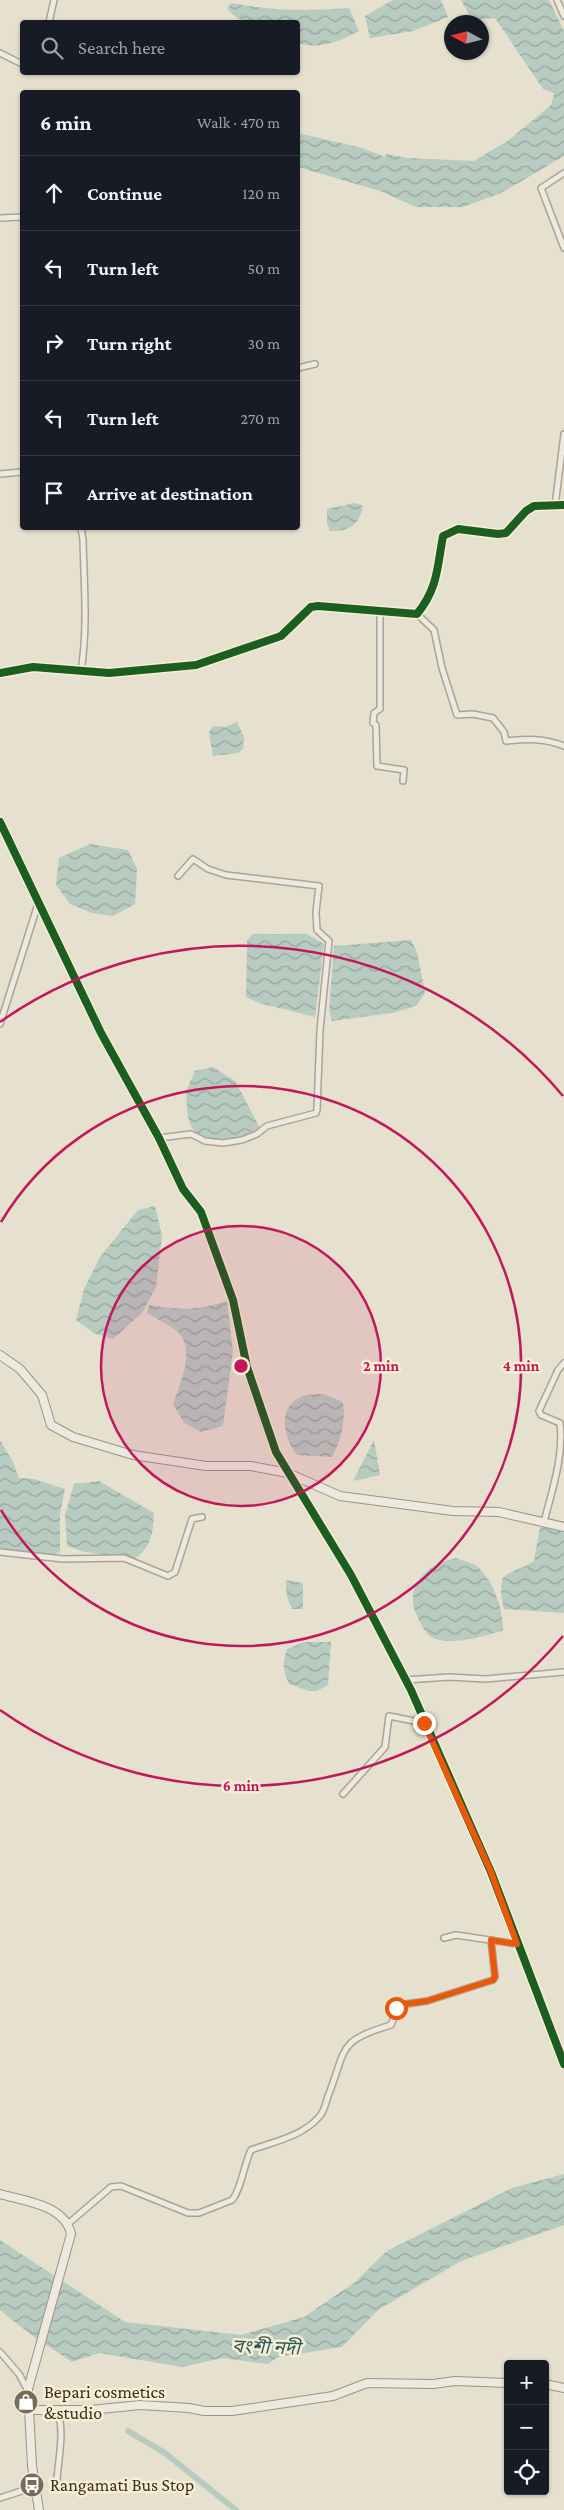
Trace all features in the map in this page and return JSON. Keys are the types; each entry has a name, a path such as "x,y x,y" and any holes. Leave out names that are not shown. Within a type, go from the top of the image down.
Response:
{"street":[{"path":"49,20 54,0"},
{"path":"557,0 564,16"},
{"path":"0,53 20,63"},
{"path":"564,173 541,188 564,248"},
{"path":"0,218 20,217"},
{"path":"300,368 315,364"},
{"path":"555,506 564,434"},
{"path":"0,474 20,472"},
{"path":"417,614 430,598 436,579 443,536 458,529 498,534 506,533 526,511 534,506 564,505"},
{"path":"81,530 85,647 81,672"},
{"path":"0,673 33,667 110,673 196,665 281,636 311,607 332,606 380,613 417,614 434,630 442,668 457,715 473,714 493,718 504,732 506,741 536,738 551,740 564,746"},
{"path":"380,613 380,709 374,713 377,766 404,770 403,781"},
{"path":"0,822 101,1033 159,1138 183,1189 201,1212 232,1300 247,1367 276,1452 351,1575 406,1680 491,1872 564,2064"},
{"path":"159,1138 191,1134 205,1141 223,1143 242,1140 257,1134 267,1126 316,1113 317,1110 320,1030 329,940 317,930 316,912 319,886 226,875 208,869 193,859 178,876"},
{"path":"0,1024 38,904"},
{"path":"0,1355 20,1369 42,1395 52,1425 74,1437 134,1455 206,1466 251,1466 289,1474 340,1496 453,1511 499,1512 564,1527"},
{"path":"544,1522 560,1467 562,1441 560,1423 541,1415 539,1411 558,1370 564,1363"},
{"path":"0,1552 63,1559 124,1558 168,1576 175,1572 192,1519 202,1517"},
{"path":"406,1680 450,1677 486,1679 564,1672"},
{"path":"343,1794 386,1747 389,1716 424,1723"},
{"path":"444,1938 456,1935 517,1944"},
{"path":"69,2224 110,2187 121,2186 188,2213 199,2213 232,2200 236,2196 244,2165 251,2150 284,2139 310,2126 321,2115 348,2044 358,2036 391,2025 399,2005 427,2001 493,1980 495,1977 491,1940"},
{"path":"0,2194 46,2207 62,2216 69,2224 71,2234 28,2389 34,2487 39,2510"},
{"path":"0,2352 19,2374 28,2389"},
{"path":"29,2410 56,2411 140,2405 189,2408 204,2411 232,2411 333,2396 367,2383 433,2384 455,2381 504,2383"},
{"path":"549,2385 564,2388"},
{"path":"56,2411 60,2416 56,2479"},
{"path":"0,2498 34,2487"}],"water":[{"path":"393,0 441,0 447,15 444,15 444,19 413,31 370,38 365,16"},
{"path":"461,0 549,0 564,31 564,156 501,193 463,207 416,207 380,191 300,168 300,133 362,148 385,157 386,154 407,158 474,161 509,140 551,105 554,93 543,89 495,18 489,19 489,15 469,15"},
{"path":"232,3 290,10 349,8 359,31 329,43 306,45 300,44 300,20 244,20 233,15 227,8"},
{"path":"355,503 363,506 356,523 348,529 330,531 327,523 327,509"},
{"path":"237,722 244,737 243,749 238,753 213,756 209,732 213,726 226,727"},
{"path":"90,844 128,850 137,869 135,904 113,916 92,913 70,904 56,885 59,858"},
{"path":"252,934 307,934 324,944 315,1017 259,1003 246,997 247,941"},
{"path":"411,940 417,952 425,993 416,1006 392,1013 332,1021 329,1011 334,946"},
{"path":"213,1067 235,1081 261,1130 250,1135 225,1141 214,1141 204,1138 195,1132 190,1122 186,1093 195,1071"},
{"path":"155,1206 162,1236 156,1287 142,1313 113,1339 94,1333 76,1320 84,1289 100,1257 138,1210"},
{"path":"227,1301 233,1351 223,1426 201,1432 184,1423 173,1404 185,1367 186,1348 183,1339 174,1329 147,1313 149,1305 188,1309 206,1307"},
{"path":"324,1394 343,1402 343,1424 335,1451 332,1457 297,1455 286,1434 285,1418 287,1411 291,1404 300,1397"},
{"path":"0,1440 13,1462 19,1478 34,1479 65,1489 60,1513 60,1552 46,1556 0,1548"},
{"path":"374,1440 380,1475 353,1481"},
{"path":"99,1481 154,1513 152,1533 148,1544 134,1559 85,1552 67,1546 65,1515 74,1484"},
{"path":"540,1527 564,1530 564,1613 504,1609 501,1593 503,1577 534,1561"},
{"path":"456,1558 478,1567 489,1580 499,1605 503,1630 457,1641 438,1640 427,1634 414,1607 413,1596 415,1587 427,1571 445,1561"},
{"path":"286,1580 303,1583 303,1609 293,1609 291,1606 287,1595"},
{"path":"305,1642 331,1642 328,1685 317,1691 309,1691 289,1684 284,1671 284,1658 287,1649"},
{"name":"বংশী নদী","path":"564,2174 564,2225 461,2261 378,2310 342,2347 278,2357 268,2364 222,2358 182,2367 99,2353 72,2362 30,2334 0,2310 0,2240 125,2322 241,2335 304,2317 354,2283 387,2251 512,2188"}],"waterway":[{"path":"128,2431 165,2453 236,2510"}],"cycle path":[{"path":"0,673 33,667 109,673 196,665 281,636 311,607 318,606 417,614 433,586 443,536 458,529 498,534 506,533 526,511 534,506 564,505"},
{"path":"0,822 101,1033 159,1138 183,1189 201,1212 233,1300 247,1367 276,1452 351,1575 411,1690 491,1872 564,2064"}],"place":[{"name":"Bepari cosmetics &studio","path":"26,2402"},
{"name":"Rangamati Bus Stop","path":"32,2485"}],"route":[{"path":"396,2008 399,2005 427,2001 493,1980 495,1977 491,1940 517,1944 491,1872 424,1723"}]}
